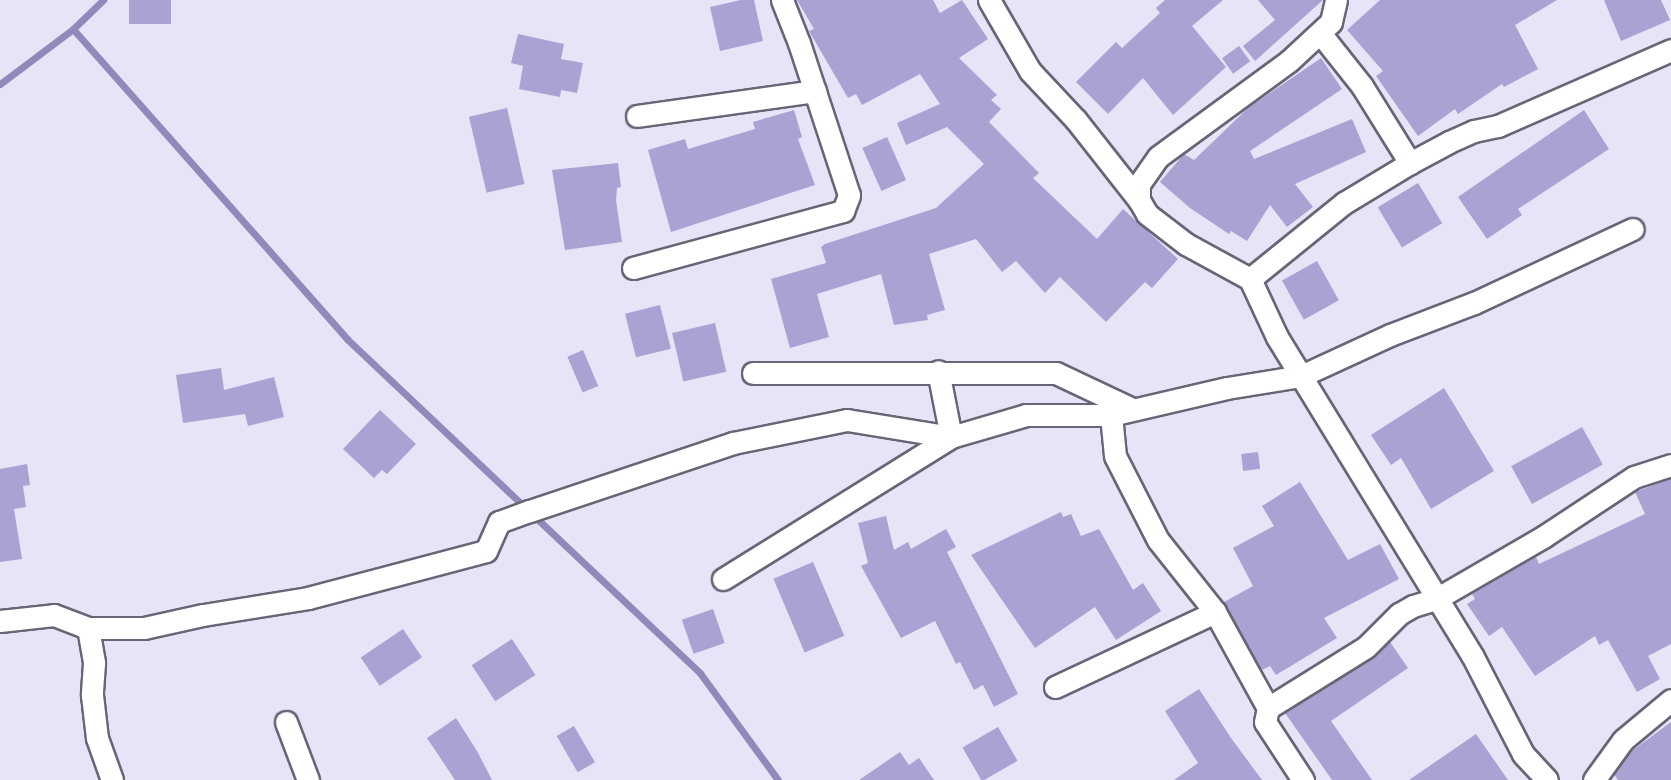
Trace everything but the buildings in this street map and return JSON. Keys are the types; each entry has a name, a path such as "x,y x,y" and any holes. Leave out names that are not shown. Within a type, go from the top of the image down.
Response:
{"street":[{"path":"633,268 843,211 849,195 782,0"},
{"path":"1139,200 1139,184 1158,157 1289,61 1331,22 1336,0"},
{"path":"990,1 1030,71 1076,120 1147,214 1185,244 1250,279 1263,312 1472,655 1523,754 1547,780"},
{"path":"1320,33 1362,86 1410,163"},
{"path":"1250,279 1344,203 1410,163 1474,131 1499,126 1671,50"},
{"path":"637,116 815,91"},
{"path":"723,579 951,437 1026,415 1121,411 1301,376 1390,335 1474,303 1633,229"},
{"path":"938,371 951,437"},
{"path":"753,373 1056,373 1121,411"},
{"path":"1121,411 1115,456 1152,528 1215,612 1268,708 1265,722 1303,780"},
{"path":"0,621 54,615 88,628 144,628 203,614 308,598 475,556 486,551 499,522 733,443 847,419 951,437"},
{"path":"1268,708 1366,647 1399,614 1413,606 1436,599 1544,537 1634,477 1671,465"},
{"path":"1055,687 1215,612"},
{"path":"88,628 94,663 92,695 97,738 112,780"},
{"path":"1594,780 1623,740 1671,700"},
{"path":"286,722 308,780"}],"waterway":[{"path":"0,84 73,29 103,0"},
{"path":"73,29 347,339 700,673 778,780"}]}
